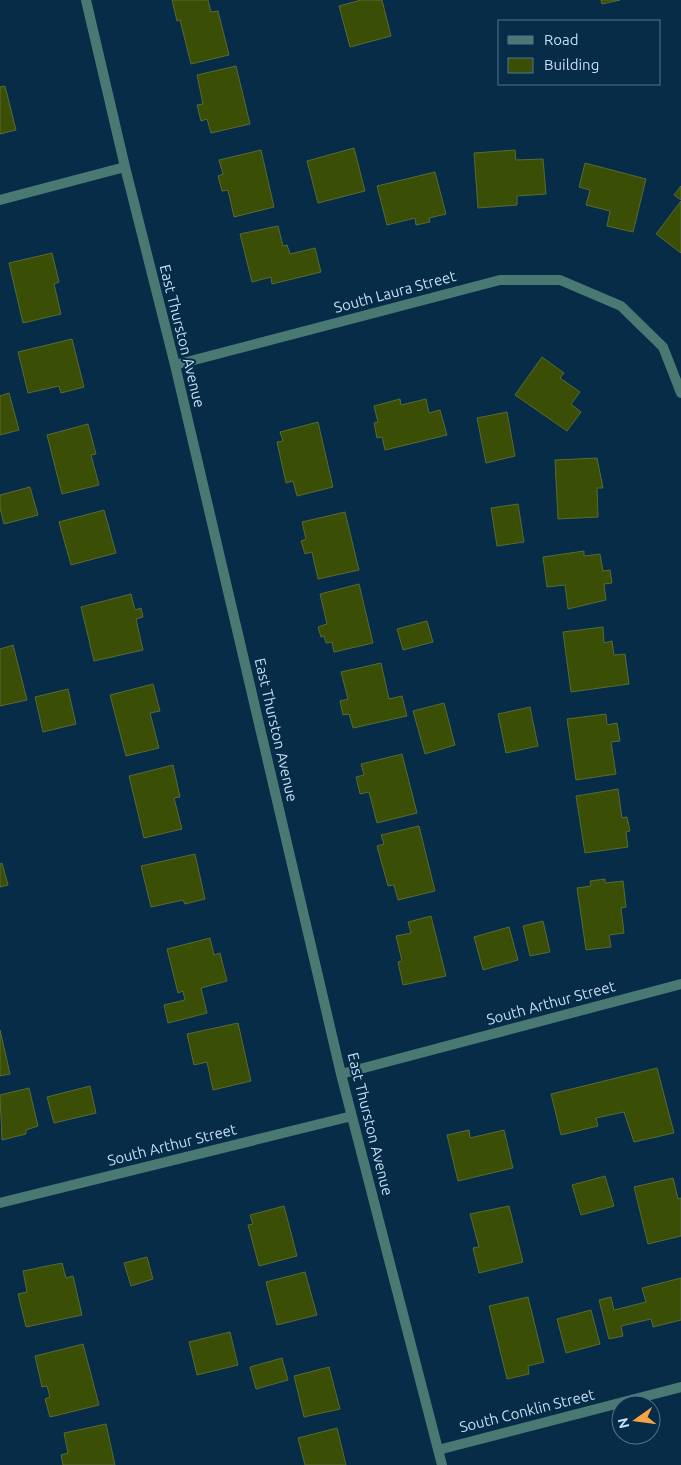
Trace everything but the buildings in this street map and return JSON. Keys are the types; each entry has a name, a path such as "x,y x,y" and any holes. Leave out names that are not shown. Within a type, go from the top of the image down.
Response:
{"street":[{"name":"East Thurston Avenue","path":"86,0 125,167 175,366 341,1074 442,1465"},
{"path":"0,200 125,167"},
{"name":"South Laura Street","path":"175,366 500,280 560,280 621,306 663,347 681,393"},
{"name":"South Arthur Street","path":"341,1074 681,984"},
{"name":"South Arthur Street","path":"0,1204 352,1116"},
{"name":"South Conklin Street","path":"438,1450 681,1387"}]}
